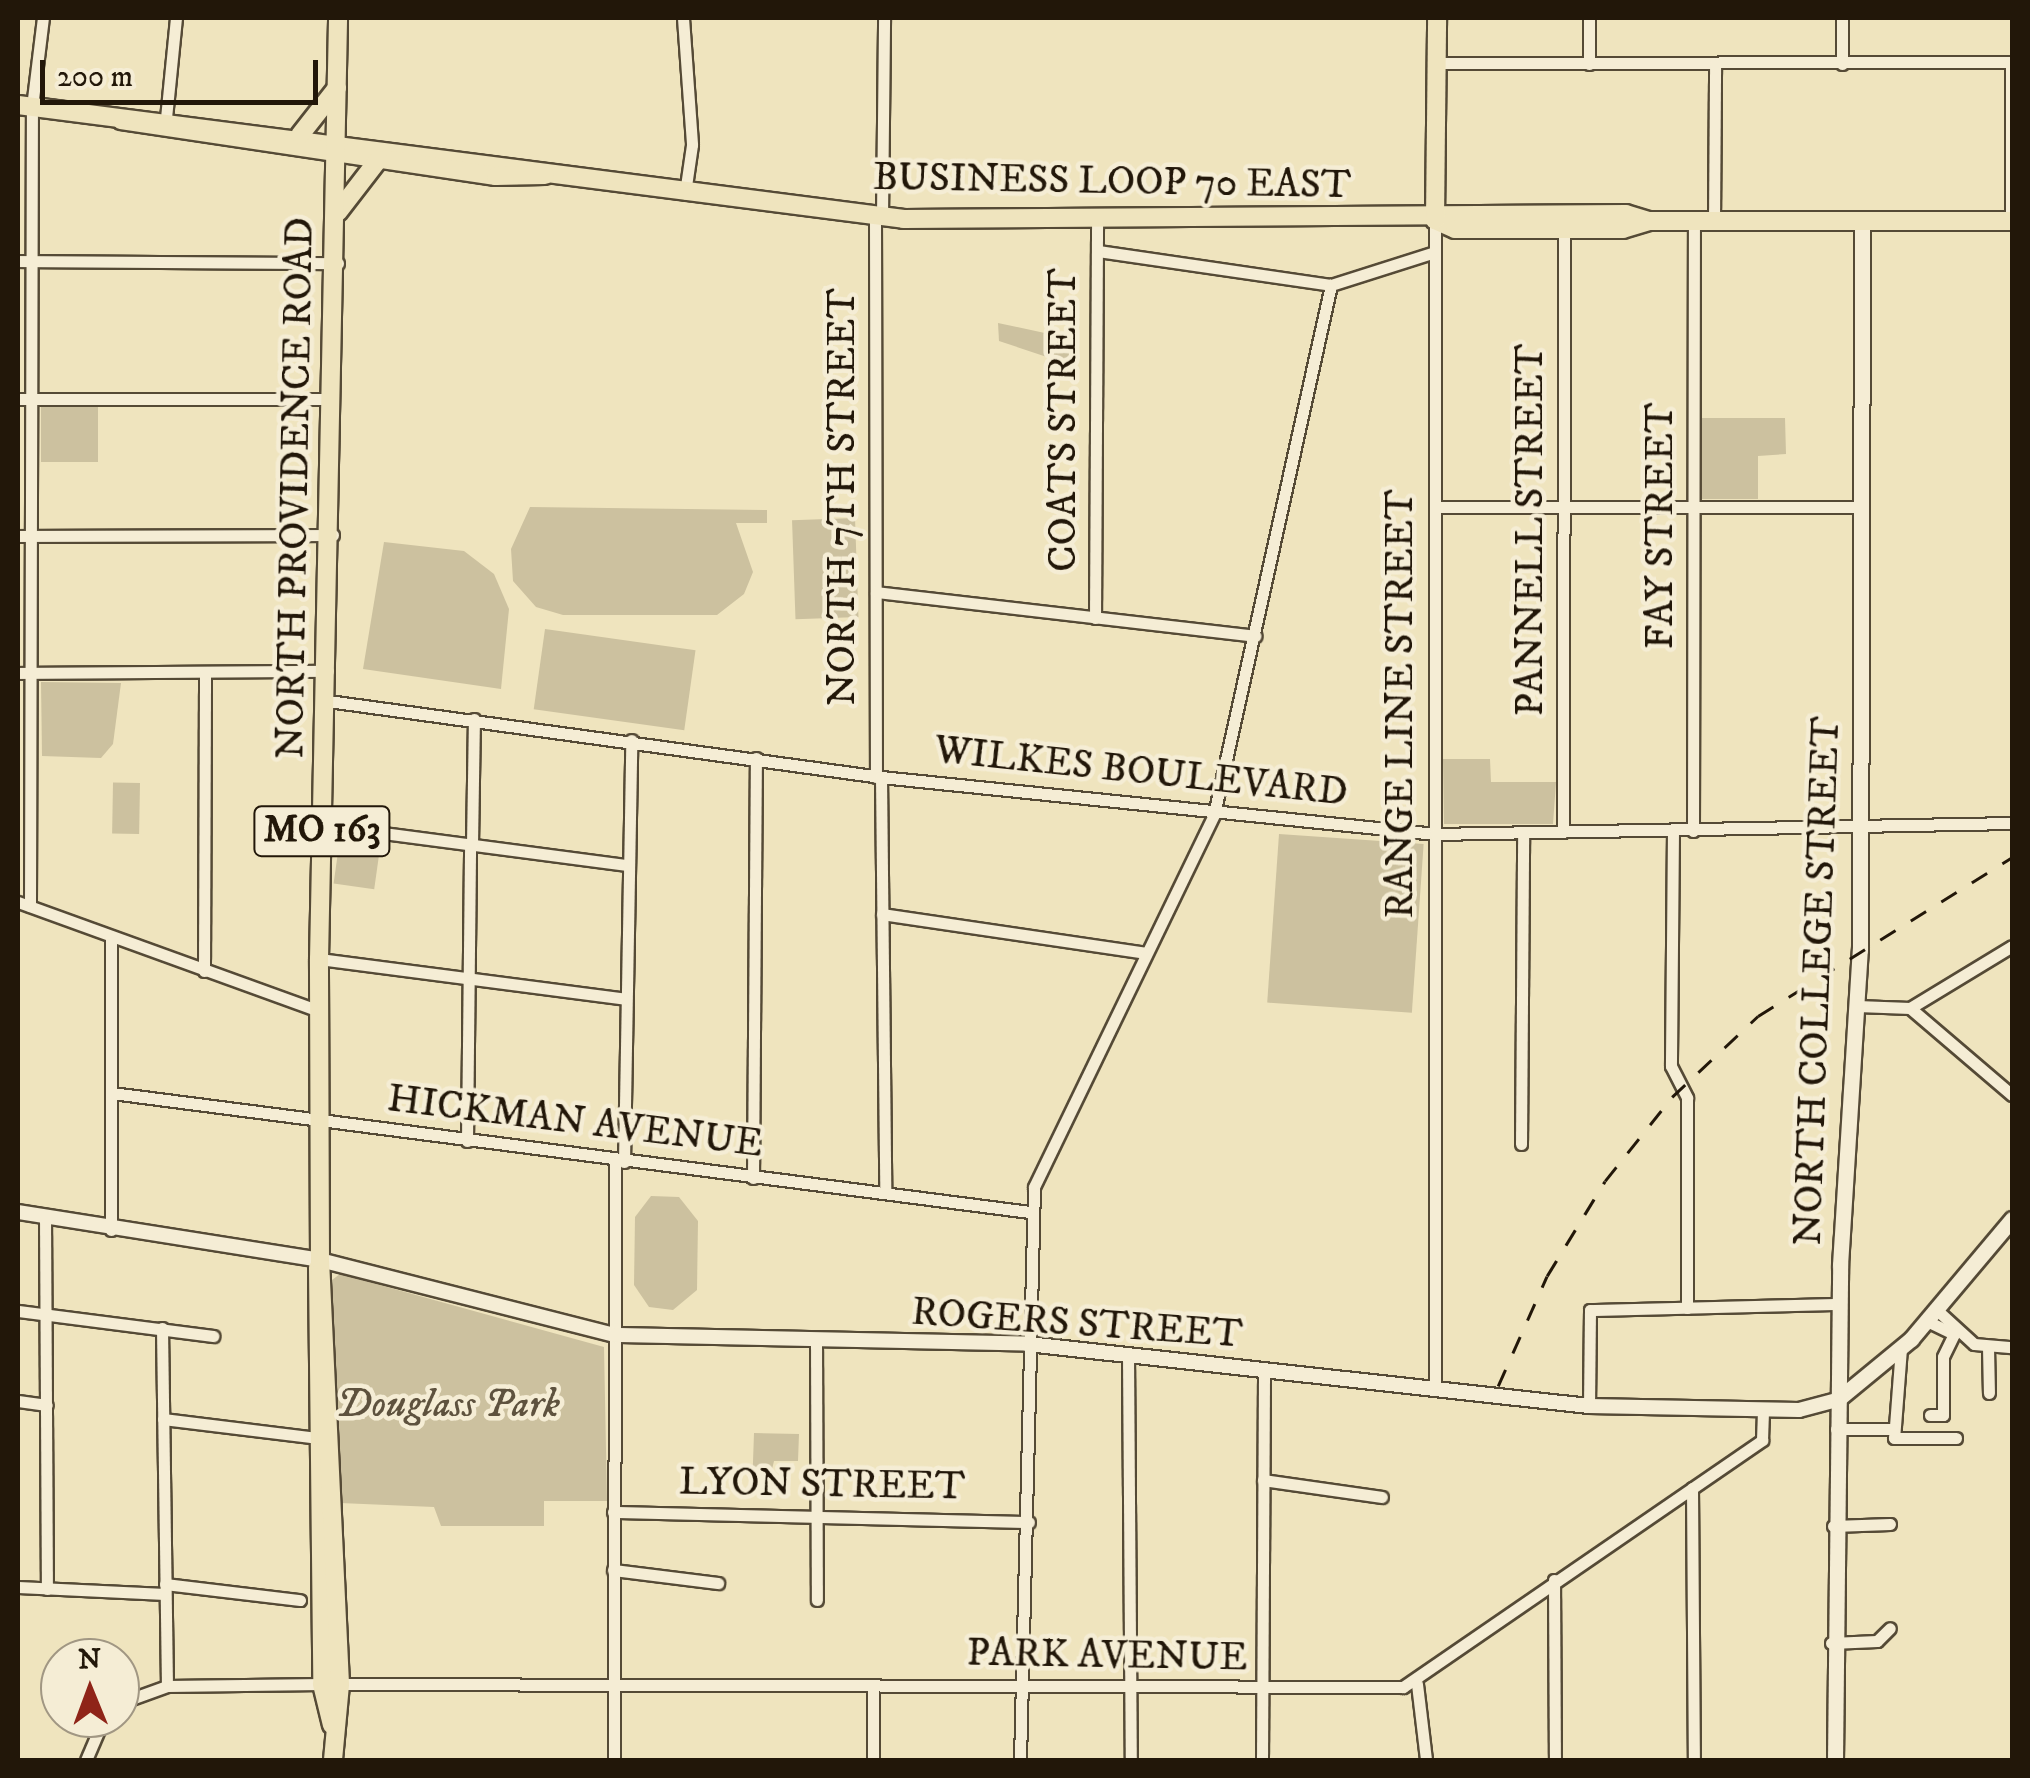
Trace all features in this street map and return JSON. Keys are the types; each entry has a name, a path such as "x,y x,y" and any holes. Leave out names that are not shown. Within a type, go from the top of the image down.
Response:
{"main road":[{"name":"NORTH PROVIDENCE ROAD","path":"331,1684 320,1637 319,959 334,536 338,18"},
{"name":"RANGE LINE STREET","path":"1435,220 1436,18"},
{"path":"300,136 337,88"},
{"name":"BUSINESS LOOP 70 EAST","path":"25,106 879,217 1097,223 1626,214 1649,221"},
{"name":"BUSINESS LOOP 70 EAST","path":"114,118 166,118 300,136 378,160 551,175"},
{"path":"338,212 378,160"},
{"name":"BUSINESS LOOP 70 EAST","path":"1435,220 1564,229 1649,221 2012,221"},
{"name":"NORTH COLLEGE STREET","path":"1821,1760 1828,1743 1838,1304 1857,1006 1862,221"},
{"path":"1837,1400 1901,1348 1932,1316 2012,1219"},
{"name":"NORTH PROVIDENCE ROAD","path":"320,1260 332,1760"},
{"name":"NORTH COLLEGE STREET","path":"1828,1743 1835,1760"}],"street":[{"path":"43,18 25,106 24,260 32,399 24,536 24,904 320,1012"},
{"path":"166,118 176,18"},
{"path":"683,18 692,145 685,193"},
{"name":"NORTH 7TH STREET","path":"884,18 876,592 884,1193"},
{"path":"1589,64 1590,18"},
{"path":"1842,18 1842,64"},
{"path":"1437,63 2012,62 2012,221"},
{"path":"1714,222 1715,64"},
{"name":"RANGE LINE STREET","path":"1435,220 1436,1390"},
{"name":"FAY STREET","path":"1693,831 1694,222"},
{"name":"COATS STREET","path":"1096,618 1097,223"},
{"name":"PANNELL STREET","path":"1563,832 1564,229"},
{"path":"1098,251 1331,285 1435,252"},
{"path":"24,260 338,263"},
{"path":"1020,1760 1029,1522 1030,1212 1034,1186 1214,814 1331,285"},
{"path":"18,399 336,398"},
{"path":"1436,508 1860,507"},
{"path":"24,536 334,536"},
{"path":"876,592 1255,636"},
{"path":"24,672 329,672"},
{"path":"204,672 204,970"},
{"name":"WILKES BOULEVARD","path":"328,702 630,740 879,777 1435,834 2012,824"},
{"path":"467,1141 474,719"},
{"path":"614,1760 614,1335 630,740"},
{"path":"753,1178 756,758"},
{"path":"322,825 626,865"},
{"path":"1673,831 1671,1066 1687,1098 1687,1308"},
{"path":"1521,1144 1523,833"},
{"path":"882,914 1146,953"},
{"path":"111,936 111,1230"},
{"path":"1857,1006 1910,1008 2012,946"},
{"path":"319,959 625,999"},
{"path":"1910,1008 2012,1094"},
{"name":"HICKMAN AVENUE","path":"112,1093 1030,1212"},
{"name":"ROGERS STREET","path":"18,1212 111,1230 320,1260 614,1335 1028,1344 1589,1406 1763,1409 1837,1400"},
{"path":"45,1217 48,1589"},
{"path":"1589,1406 1590,1310 1838,1304"},
{"path":"18,1312 213,1336"},
{"path":"1932,1316 1954,1334 1988,1346 2012,1347"},
{"path":"162,1328 167,1686"},
{"path":"1930,1415 1943,1415 1943,1355 1954,1334"},
{"path":"816,1340 817,1600"},
{"path":"1988,1346 1989,1393"},
{"path":"1901,1348 1894,1438 1956,1438"},
{"path":"1128,1356 1131,1760"},
{"path":"1262,1760 1264,1371"},
{"path":"18,1401 47,1405"},
{"path":"1426,1760 1417,1684 1554,1580 1762,1440 1763,1409"},
{"path":"164,1419 317,1438"},
{"path":"1836,1429 1894,1429"},
{"path":"1263,1480 1382,1497"},
{"path":"1692,1488 1694,1760"},
{"name":"LYON STREET","path":"613,1512 1029,1522"},
{"path":"1833,1526 1890,1524"},
{"path":"613,1570 718,1583"},
{"path":"1554,1580 1555,1760"},
{"path":"18,1587 166,1589 300,1600"},
{"path":"1831,1643 1877,1642 1890,1628"},
{"name":"PARK AVENUE","path":"140,1695 167,1686 331,1684 1021,1686 1262,1691 1417,1684"},
{"path":"872,1687 873,1760"}],"green space":[{"path":"998,323 1077,340 1074,366 999,341"},
{"path":"41,405 98,405 98,462 41,462"},
{"path":"1701,418 1785,418 1786,454 1758,456 1758,499 1701,499"},
{"path":"530,507 767,510 767,523 736,523 753,572 744,594 717,615 563,615 536,607 513,581 511,549"},
{"path":"855,518 858,617 795,619 792,520"},
{"path":"384,542 464,551 494,574 509,609 501,689 363,669"},
{"path":"545,629 696,650 684,730 534,709"},
{"path":"41,682 121,683 113,744 101,758 42,756"},
{"path":"1443,759 1490,759 1491,782 1556,782 1553,824 1444,824"},
{"path":"113,783 140,783 139,834 112,834"},
{"path":"1279,834 1424,844 1412,1013 1267,1003"},
{"path":"340,838 381,844 374,889 334,884"},
{"path":"651,1196 679,1197 698,1221 697,1290 673,1310 649,1307 634,1285 635,1217"},
{"name":"Douglass Park","path":"340,1274 604,1347 607,1501 544,1501 544,1526 441,1526 434,1507 340,1503 332,1280"},
{"path":"754,1433 799,1434 798,1461 774,1461 767,1490 752,1490"}],"railway":[{"path":"1498,1386 1547,1276 1605,1181 1672,1097 1758,1016 2012,857"}]}
